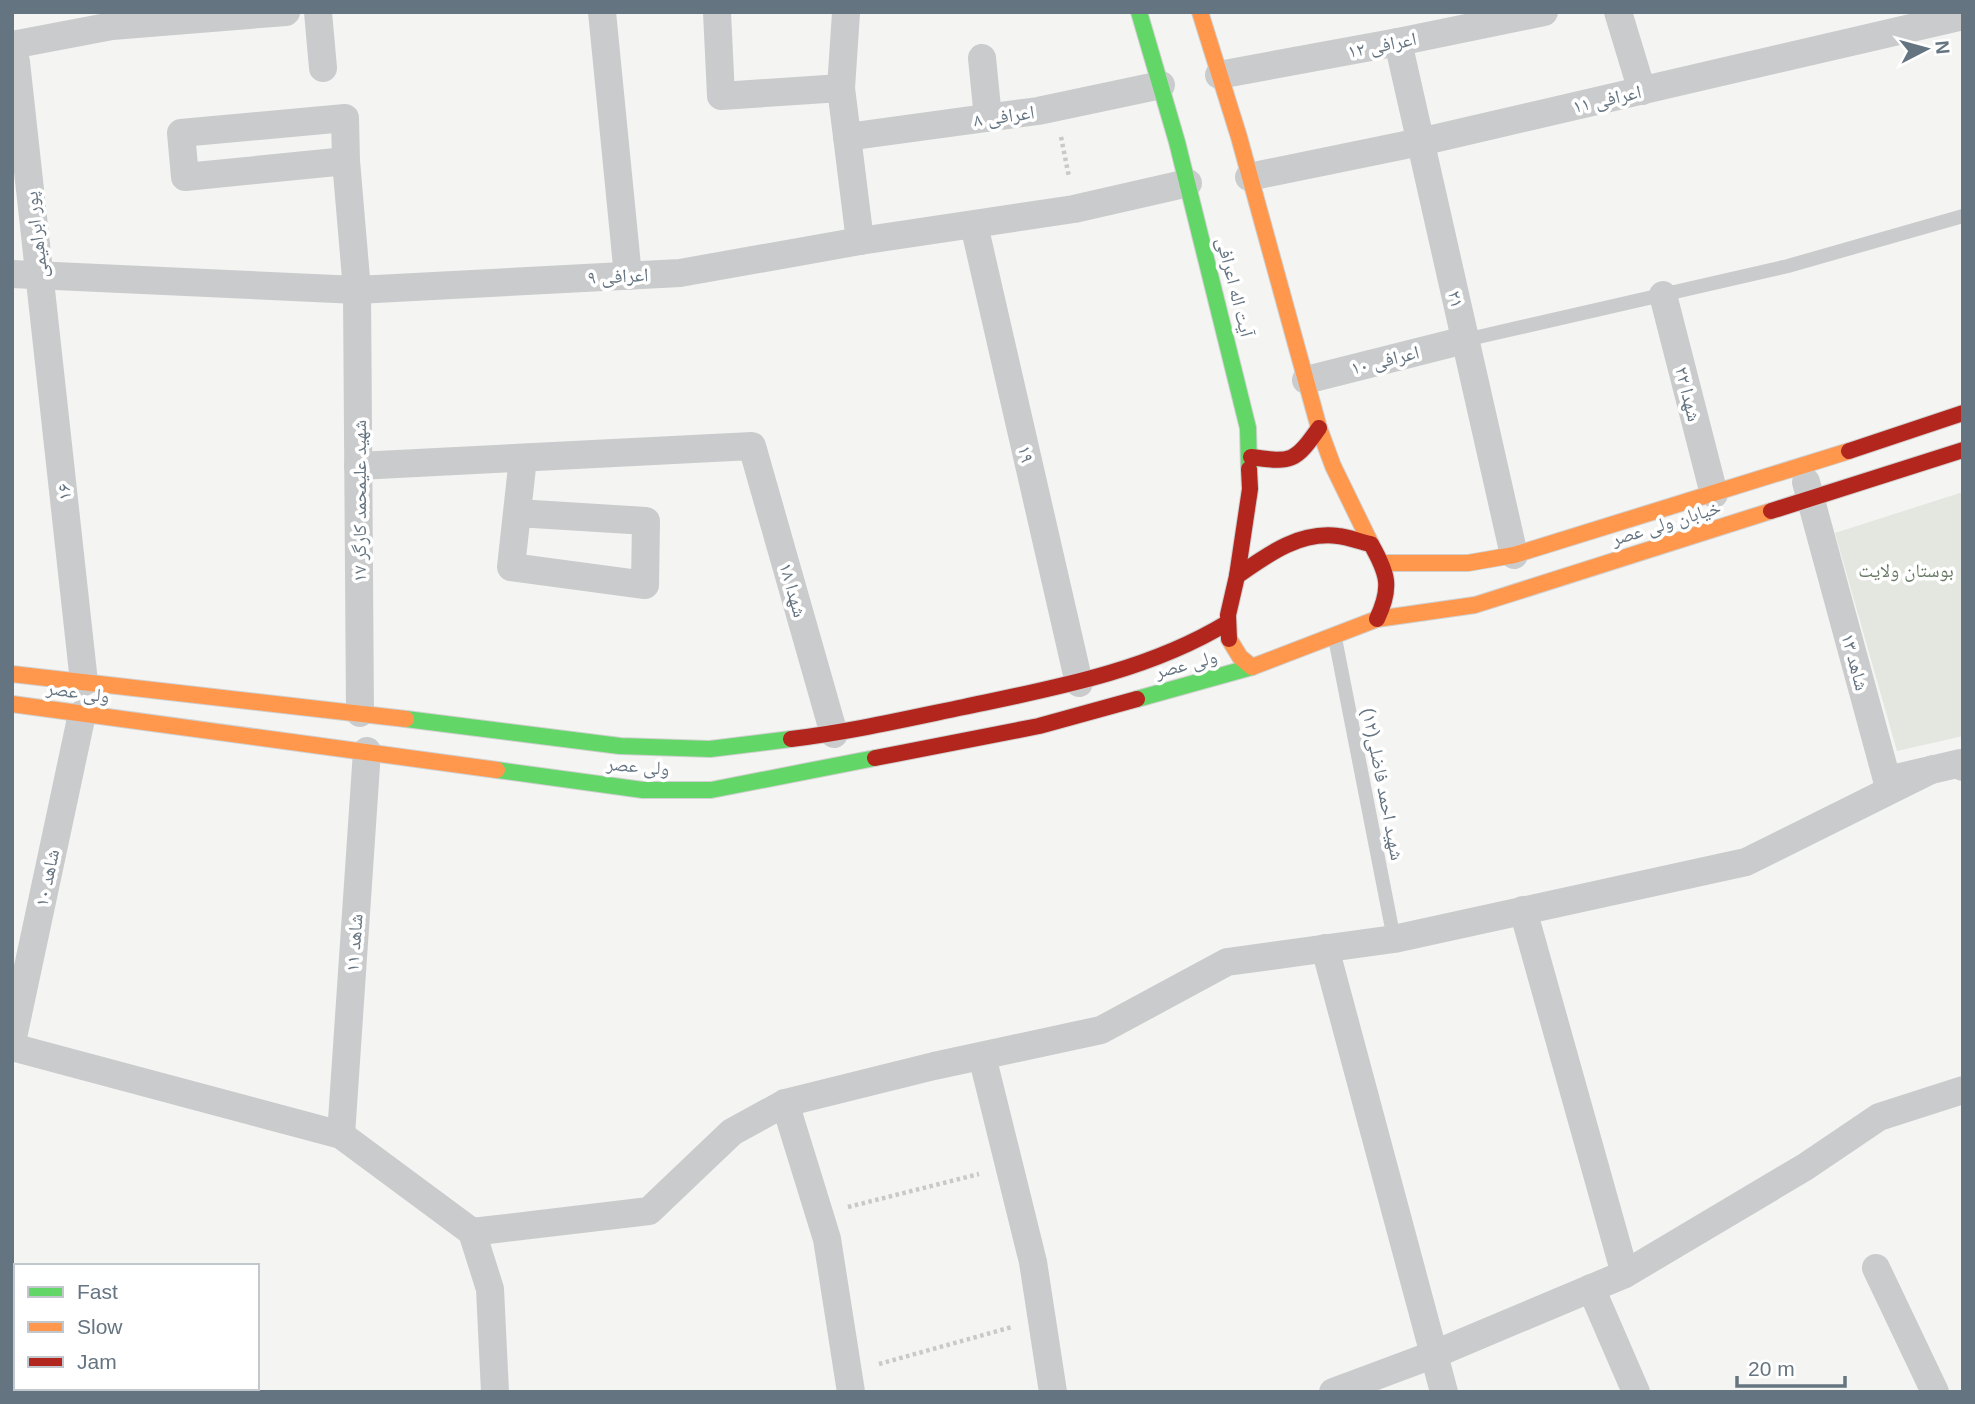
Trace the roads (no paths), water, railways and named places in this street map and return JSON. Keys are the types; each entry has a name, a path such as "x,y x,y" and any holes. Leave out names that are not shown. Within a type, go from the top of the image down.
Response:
{"main road":[{"name":"آیت اله اعرافی","path":"1139,12 1188,183 1248,428 1251,457 1247,517 1237,576"},
{"path":"1200,12 1250,177 1319,428 1333,466 1382,563 1387,582 1387,599 1377,619 1252,667 1238,657 1229,641 1227,624 1237,576 1274,550 1306,537 1337,535 1371,544"},
{"name":"خیابان ولی عصر","path":"1382,563 1468,563 1514,555 1714,494 1963,413"},
{"path":"1251,457 1284,462 1300,455 1319,428"},
{"name":"خیابان ولی عصر","path":"1377,619 1475,605 1963,450"},
{"name":"ولی عصر","path":"12,674 360,713 620,746 710,749 834,734 1079,683 1197,641 1227,624"},
{"name":"ولی عصر","path":"12,704 643,790 710,790 1039,726 1252,667"}],"street":[{"path":"12,45 112,26 286,12"},
{"path":"318,12 323,68"},
{"path":"602,12 628,276"},
{"path":"718,12 721,96 841,88"},
{"path":"836,12 847,12 841,88 860,241"},
{"name":"اعرافی ۱۲","path":"1219,75 1544,12"},
{"path":"1618,12 1642,91"},
{"path":"1949,12 1963,15"},
{"name":"اعرافی ۱۱","path":"1250,177 1420,142 1963,15"},
{"name":"۲۱","path":"1398,42 1514,555"},
{"name":"پور ابراهیمی","path":"12,45 42,288"},
{"path":"982,58 988,118"},
{"name":"اعرافی ۸","path":"847,137 1056,108 1160,85"},
{"name":"شهید علیمحمد کارگر ۱۷","path":"346,162 185,177 181,134 345,118 357,290 360,713"},
{"name":"اعرافی ۹","path":"12,274 42,288 357,290 680,273 860,241 1074,209 1188,183"},
{"name":"۱۹","path":"974,225 1079,683"},
{"name":"۱۶","path":"42,288 84,682"},
{"name":"شهدا ۲۲","path":"1663,295 1714,494"},
{"name":"اعرافی ۱۰","path":"1306,380 1465,340"},
{"name":"شهدا ۱۸","path":"523,458 752,446 834,734"},
{"path":"358,466 523,458 511,567 645,585 646,521 517,513"},
{"name":"شاهد ۱۳","path":"1801,466 1887,780 1961,763 1963,767"},
{"name":"شاهد ۱۰","path":"12,1044 82,714"},
{"name":"شاهد ۱۱","path":"341,1135 367,751"},
{"path":"472,1232 649,1211 732,1132 785,1103 1101,1030 1227,962 1394,939 1746,862 1933,769"},
{"path":"1523,910 1625,1274"},
{"path":"1325,948 1444,1392"},
{"path":"12,1044 341,1135 472,1232 491,1289 495,1392"},
{"path":"982,1056 1033,1262 1053,1392"},
{"path":"1333,1392 1435,1354 1625,1274 1805,1167 1879,1116 1963,1090"},
{"path":"785,1103 827,1239 849,1382"},
{"path":"1875,1268 1935,1392"},
{"path":"1591,1288 1636,1392"}],"lane":[{"path":"1465,340 1788,266 1963,216"},
{"name":"شهید احمد فاضلی(۱۲)","path":"1334,637 1394,939"}],"park label":[{"name":"بوستان ولایت","path":"1906,570"}]}
